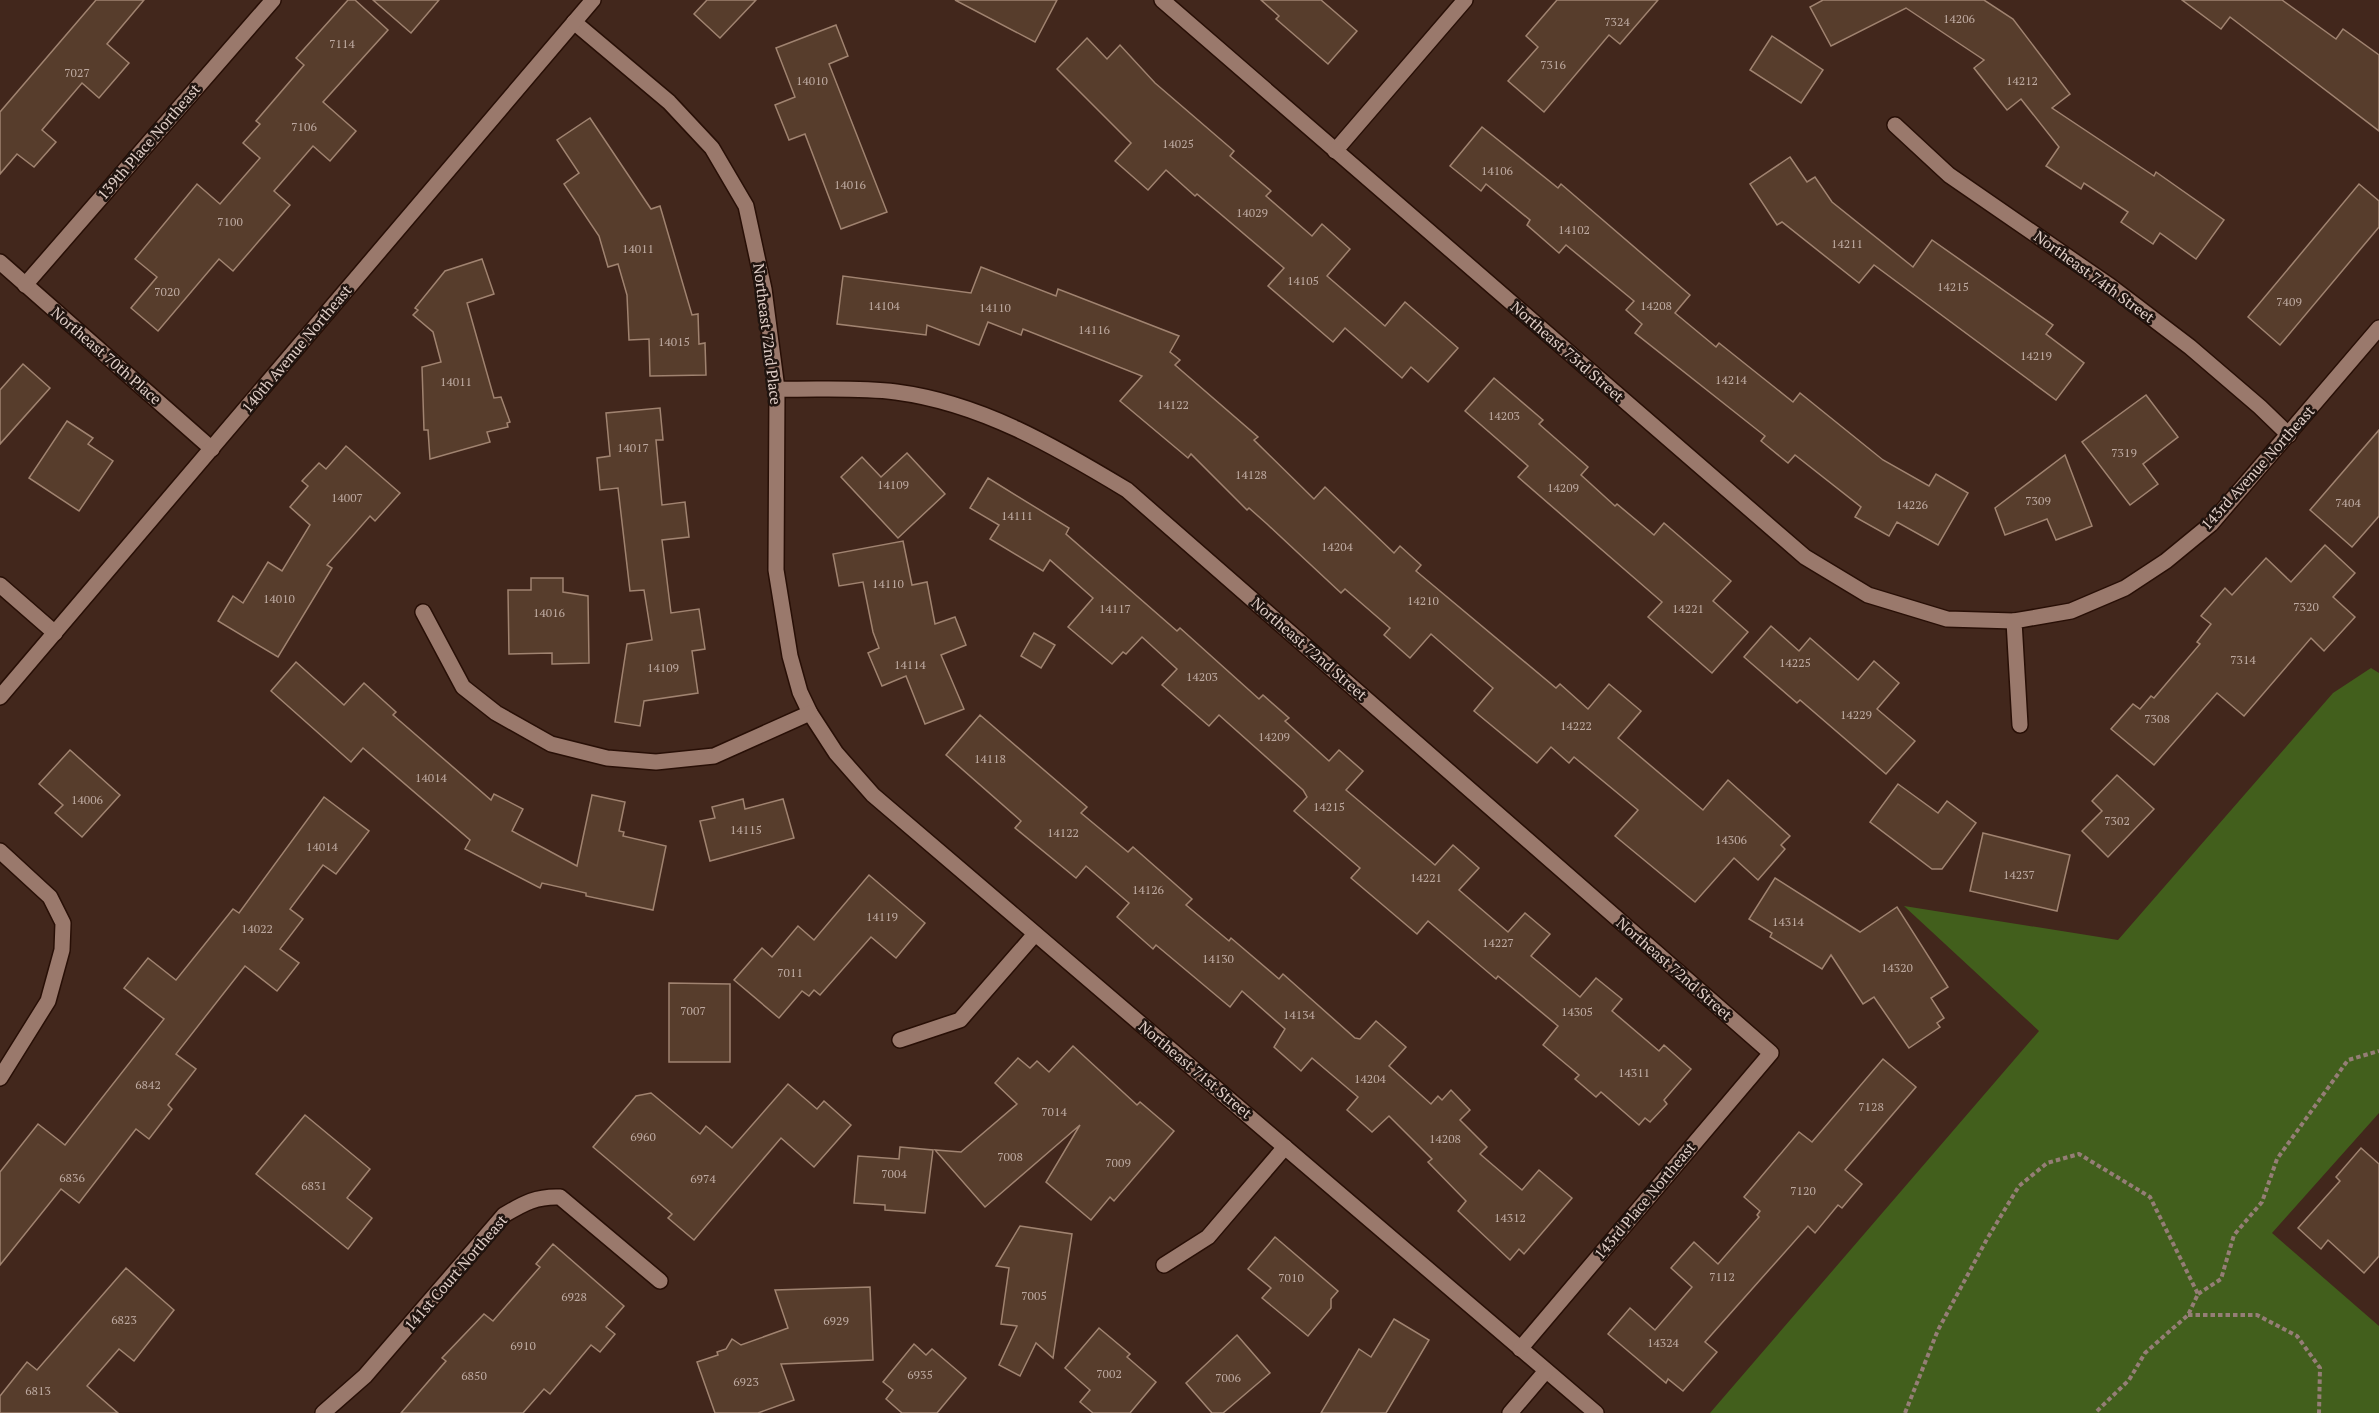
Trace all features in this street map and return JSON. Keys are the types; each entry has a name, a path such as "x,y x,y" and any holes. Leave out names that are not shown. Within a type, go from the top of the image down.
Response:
{"street":[{"name":"139th Place Northeast","path":"25,285 273,0"},
{"name":"140th Avenue Northeast","path":"0,697 593,0"},
{"name":"Northeast 73rd Street","path":"1162,0 1805,557 1868,595 1947,620 2014,621"},
{"path":"1335,151 1465,0"},
{"name":"Northeast 72nd Place","path":"574,22 669,102 712,148 746,206 764,289 777,389 776,570 790,656 800,692 810,713"},
{"name":"Northeast 74th Street","path":"1895,125 1949,175 2110,286 2190,347 2289,435"},
{"name":"Northeast 70th Place","path":"0,262 212,449"},
{"name":"143rd Avenue Northeast","path":"2014,621 2070,611 2125,588 2166,561 2211,524 2379,328"},
{"name":"Northeast 72nd Street","path":"777,389 896,392 964,408 1043,439 1127,490 1771,1053"},
{"path":"0,585 55,633"},
{"path":"423,612 463,687 496,713 551,744 607,758 656,762 714,756 810,713"},
{"path":"2014,621 2020,725"},
{"name":"Northeast 71st Street","path":"810,713 836,753 873,795 1545,1372 1596,1413"},
{"path":"0,851 50,897 63,923 62,950 48,1001 0,1078"},
{"path":"900,1040 960,1020 1035,934"},
{"name":"143rd Place Northeast","path":"1520,1349 1771,1053"},
{"path":"1164,1265 1209,1237 1285,1147"},
{"name":"141st Court Northeast","path":"323,1413 365,1376 504,1215 529,1200 544,1196 560,1197 660,1281"},
{"path":"1510,1413 1545,1372"}],"path":[{"path":"2095,1413 2129,1380 2145,1353 2188,1315 2198,1294 2221,1279 2234,1235 2262,1202 2277,1159 2348,1060 2379,1051"},
{"path":"1905,1413 1938,1330 1987,1239 2019,1186 2047,1163 2079,1154 2150,1197 2198,1294"},
{"path":"2188,1315 2257,1315 2297,1336 2320,1368 2319,1413"}],"green space":[{"path":"2371,668 2379,673 2379,1113 2272,1233 2379,1326 2379,1413 1710,1413 2039,1031 1904,906 2118,940 2333,693"}],"building":[{"path":"96,0 144,0 107,44 129,63 99,98 82,83 42,130 56,142 34,167 17,154 0,174 0,112"},
{"path":"348,0 355,0 388,30 323,102 356,131 330,161 313,146 274,191 290,205 233,271 219,259 158,331 131,308 157,277 135,259 197,184 220,204 260,158 243,143 260,124 256,121 304,65 296,58"},
{"path":"373,0 439,0 411,33"},
{"path":"707,0 756,0 720,38 694,14"},
{"path":"955,0 1057,0 1035,42"},
{"path":"1261,0 1321,0 1357,31 1328,64 1276,19 1279,16"},
{"path":"1557,0 1658,0 1620,44 1609,35 1544,112 1508,81 1538,47 1526,36"},
{"path":"1823,0 1984,0 2013,19 2070,94 2052,108 2154,176 2156,172 2224,220 2196,259 2160,233 2153,244 2121,222 2128,212 2084,183 2081,189 2046,166 2059,147 2021,99 2007,110 1974,68 1984,60 1906,8 1831,46 1810,7"},
{"path":"2182,0 2282,0 2336,39 2343,29 2379,55 2379,131 2230,17 2221,29"},
{"path":"836,25 848,56 829,64 887,212 841,229 805,134 789,140 775,105 795,97 776,48"},
{"path":"1772,36 1823,70 1801,103 1750,70"},
{"path":"1087,38 1107,59 1120,45 1155,83 1234,151 1230,156 1271,191 1266,196 1312,236 1322,224 1350,249 1327,276 1385,326 1405,302 1458,348 1428,382 1411,367 1402,378 1345,328 1333,342 1268,286 1284,268 1197,194 1195,196 1166,170 1148,190 1115,161 1131,143 1057,69"},
{"path":"590,118 651,209 660,206 692,315 698,314 699,344 705,343 706,375 650,376 649,339 629,340 627,295 618,264 608,267 599,236 564,184 579,173 557,140"},
{"path":"1482,127 1558,188 1561,184 1690,295 1675,313 1716,347 1719,343 1793,402 1800,393 1883,460 1929,486 1936,474 1968,493 1938,545 1897,522 1889,536 1855,517 1861,507 1795,455 1788,463 1761,441 1765,436 1635,333 1642,324 1626,310 1634,301 1566,245 1559,253 1527,225 1530,220 1486,184 1481,191 1450,166"},
{"path":"1790,157 1807,182 1815,177 1832,202 1913,267 1932,240 2053,325 2046,334 2084,363 2056,400 1874,265 1859,283 1782,222 1777,225 1750,184"},
{"path":"2359,184 2379,201 2379,227 2280,345 2248,317"},
{"path":"482,259 494,294 467,303 494,398 501,397 510,422 507,423 508,427 487,432 490,442 430,459 428,430 424,430 422,367 441,362 433,332 413,315 418,310 415,308 445,271"},
{"path":"981,267 1056,296 1058,289 1179,336 1170,352 1180,360 1175,365 1258,437 1254,440 1314,499 1325,487 1394,553 1400,546 1421,565 1416,571 1556,688 1560,684 1588,709 1609,684 1641,711 1618,738 1703,810 1728,780 1790,836 1781,845 1785,849 1758,880 1734,858 1695,902 1615,836 1638,810 1574,757 1569,763 1551,747 1537,763 1474,711 1493,688 1431,634 1410,658 1384,635 1390,628 1345,589 1341,593 1249,508 1247,510 1191,454 1188,458 1120,401 1142,376 1023,329 1021,335 988,322 979,345 927,325 926,335 837,324 843,276 971,293"},
{"path":"23,364 50,388 0,444 0,390"},
{"path":"1494,378 1543,420 1539,424 1588,467 1581,475 1615,506 1617,504 1654,535 1664,523 1731,581 1713,601 1748,632 1712,673 1648,617 1662,602 1518,477 1528,466 1465,411"},
{"path":"2146,395 2178,437 2143,464 2158,484 2130,505 2082,442"},
{"path":"660,408 663,440 656,440 662,505 685,502 689,537 662,540 671,613 699,609 705,649 692,651 698,693 644,701 640,726 615,722 627,644 652,640 644,590 630,591 618,488 600,490 597,458 610,456 606,413"},
{"path":"67,421 93,438 88,444 113,461 79,511 29,478"},
{"path":"2379,430 2379,516 2352,547 2310,510"},
{"path":"346,446 400,493 375,521 370,516 327,565 332,568 278,657 218,621 233,596 243,603 268,562 282,571 310,525 290,507 308,486 302,481 319,463 326,469"},
{"path":"907,453 945,494 898,538 841,477 862,457 881,477"},
{"path":"2065,455 2092,526 2056,540 2047,519 2005,535 1995,508"},
{"path":"988,478 1069,528 1066,534 1177,631 1180,628 1259,699 1263,695 1289,718 1285,721 1329,761 1339,750 1363,771 1346,790 1435,865 1453,845 1479,868 1459,890 1508,932 1525,913 1550,934 1531,956 1580,997 1596,978 1622,999 1612,1011 1659,1051 1664,1045 1691,1069 1664,1100 1667,1104 1650,1122 1645,1118 1639,1125 1601,1092 1596,1097 1575,1079 1579,1075 1543,1045 1558,1026 1498,976 1496,979 1428,921 1417,934 1351,878 1360,868 1294,811 1307,797 1303,790 1219,715 1209,726 1162,685 1177,669 1142,637 1126,654 1123,652 1112,664 1068,627 1093,598 1050,560 1043,571 990,539 999,525 970,508"},
{"path":"903,541 912,585 927,582 935,624 955,617 966,645 941,655 964,709 925,724 906,676 882,686 868,653 879,648 873,632 863,582 839,586 833,554"},
{"path":"2325,545 2355,573 2333,597 2355,617 2324,651 2311,638 2244,716 2217,693 2154,765 2111,729 2133,704 2140,709 2151,696 2154,698 2200,644 2197,642 2211,624 2201,616 2225,588 2232,595 2266,558 2291,582"},
{"path":"531,578 563,578 563,592 588,596 589,663 552,664 552,653 509,654 508,590 531,590"},
{"path":"1771,626 1799,651 1810,638 1858,680 1874,661 1899,683 1877,709 1915,741 1886,774 1800,700 1797,703 1744,657"},
{"path":"1034,633 1055,645 1041,668 1021,656"},
{"path":"296,662 344,705 364,683 396,712 393,715 491,800 494,794 523,809 512,831 577,866 592,795 625,802 619,831 624,832 623,836 666,846 653,910 586,896 586,893 542,883 540,888 465,849 470,840 363,748 351,762 271,691"},
{"path":"980,715 1087,807 1081,813 1128,852 1133,847 1192,899 1186,905 1229,941 1231,938 1279,979 1283,974 1355,1038 1360,1039 1376,1021 1406,1047 1389,1066 1431,1104 1438,1096 1442,1100 1451,1090 1470,1110 1460,1120 1487,1147 1480,1154 1522,1190 1539,1170 1572,1198 1524,1254 1519,1249 1510,1260 1458,1211 1466,1201 1428,1162 1432,1159 1389,1116 1372,1132 1347,1110 1358,1097 1312,1058 1301,1071 1274,1047 1285,1029 1242,991 1230,1007 1156,945 1153,949 1117,917 1129,903 1086,866 1076,878 1015,828 1021,821 946,755"},
{"path":"70,750 120,795 82,837 55,813 63,805 39,784"},
{"path":"2117,775 2154,809 2108,857 2082,831 2102,811 2092,801"},
{"path":"1898,784 1938,813 1947,801 1976,823 1942,869 1932,869 1870,822"},
{"path":"324,797 369,831 336,874 323,865 290,909 303,919 280,949 299,963 277,991 245,966 176,1054 196,1069 168,1105 172,1109 149,1139 136,1129 79,1203 61,1189 0,1265 0,1172 38,1124 65,1145 164,1019 124,988 148,958 176,980 233,909 239,913"},
{"path":"743,799 745,809 783,799 794,838 710,861 700,821 715,818 712,807"},
{"path":"1983,833 2070,855 2057,911 1970,891"},
{"path":"869,875 925,923 896,958 871,937 820,995 814,990 809,996 802,991 779,1018 734,980 762,948 772,957 798,926 814,940"},
{"path":"1775,878 1860,932 1897,907 1948,987 1931,998 1944,1018 1937,1023 1940,1027 1909,1048 1874,997 1863,1004 1831,955 1822,969 1770,937 1772,933 1749,919"},
{"path":"669,983 730,984 730,1062 669,1062"},
{"path":"1073,1046 1137,1105 1140,1102 1174,1131 1114,1201 1110,1197 1091,1220 1046,1182 1080,1125 985,1207 935,1150 961,1152 1017,1104 995,1083 1018,1058 1030,1068 1037,1061 1049,1072"},
{"path":"1883,1059 1916,1087 1845,1170 1862,1184 1842,1208 1838,1205 1815,1233 1808,1226 1705,1342 1717,1352 1683,1391 1668,1379 1666,1383 1608,1334 1630,1308 1655,1330 1692,1287 1671,1268 1694,1242 1718,1264 1759,1217 1757,1215 1760,1211 1744,1197 1799,1132 1812,1142"},
{"path":"788,1084 817,1109 824,1101 851,1125 814,1167 781,1138 694,1240 668,1218 672,1214 593,1147 636,1096 651,1093 700,1134 706,1126 732,1148"},
{"path":"305,1115 370,1169 347,1198 372,1218 348,1249 256,1174"},
{"path":"900,1147 933,1150 925,1213 885,1210 885,1205 854,1203 858,1156 899,1159"},
{"path":"2361,1148 2379,1164 2379,1256 2364,1273 2328,1240 2321,1249 2298,1228 2340,1181 2336,1177"},
{"path":"1020,1226 1072,1234 1053,1358 1036,1343 1020,1376 999,1365 1017,1326 1001,1324 1009,1268 996,1266"},
{"path":"1275,1237 1338,1291 1331,1299 1331,1308 1308,1336 1262,1298 1271,1288 1248,1269"},
{"path":"553,1244 624,1306 606,1327 615,1334 600,1352 591,1345 550,1394 544,1389 523,1413 401,1413 446,1361 442,1358 484,1314 493,1321 540,1267 536,1264"},
{"path":"126,1268 174,1310 134,1361 119,1349 87,1386 118,1413 0,1413 0,1396 27,1362 37,1370"},
{"path":"870,1287 873,1360 781,1364 794,1400 758,1413 715,1413 697,1362 718,1355 717,1352 726,1349 732,1339 741,1345 788,1328 775,1290"},
{"path":"1394,1319 1429,1340 1386,1413 1321,1413 1359,1349 1371,1357"},
{"path":"1099,1328 1130,1354 1127,1357 1156,1382 1130,1413 1093,1413 1080,1402 1090,1390 1065,1368"},
{"path":"1237,1335 1270,1373 1223,1413 1212,1413 1186,1383"},
{"path":"914,1344 926,1355 932,1349 966,1378 937,1413 902,1413 886,1399 893,1390 883,1382"}]}
